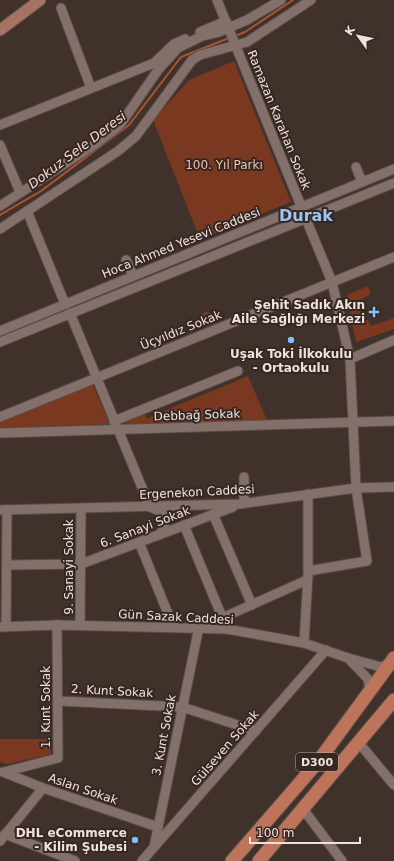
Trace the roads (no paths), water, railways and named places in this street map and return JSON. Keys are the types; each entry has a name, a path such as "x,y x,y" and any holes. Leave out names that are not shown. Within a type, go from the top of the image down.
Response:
{"highway":[{"name":"D300","path":"232,861 317,763 392,660"},
{"name":"D300","path":"259,861 394,700"}],"main road":[{"path":"0,30 40,0"}],"street":[{"path":"217,0 228,24"},
{"path":"0,125 154,63 174,44 228,24 247,20 281,0"},
{"path":"0,229 118,151 136,136 192,60 200,55 235,44 247,42 311,0"},
{"path":"61,8 91,88"},
{"path":"0,206 97,143 120,125 158,70 178,48 202,36 219,32 228,24"},
{"name":"Ramazan Karahan Sokak","path":"228,24 301,206 307,206 310,209 310,216 306,218"},
{"path":"0,145 20,192"},
{"path":"356,167 362,182"},
{"name":"Hoca Ahmed Yesevi Caddesi","path":"0,331 133,275 394,169"},
{"name":"Hoca Ahmed Yesevi Caddesi","path":"0,342 394,183"},
{"path":"27,211 65,304"},
{"path":"222,618 252,605 308,575 367,561 356,488 350,359 332,282 306,218"},
{"name":"Üçyıldız Sokak","path":"0,417 394,257"},
{"path":"126,260 133,275"},
{"path":"70,313 150,507 162,512 166,520 163,530 159,535"},
{"path":"350,359 394,340"},
{"path":"116,425 238,371"},
{"name":"Debbağ Sokak","path":"0,433 116,425 394,421"},
{"path":"242,504 244,477"},
{"name":"Ergenekon Caddesi","path":"4,510 242,504 356,488 394,487"},
{"path":"304,643 308,575 308,494"},
{"name":"6. Sanayi Sokak","path":"6,565 80,564 242,504"},
{"name":"9. Sanayi Sokak","path":"80,625 81,509"},
{"path":"3,627 3,591 6,565 4,510"},
{"path":"213,514 252,605"},
{"path":"184,525 227,629"},
{"path":"139,542 173,626"},
{"name":"1. Kunt Sokak","path":"2,771 58,758 59,701 57,625"},
{"name":"Gün Sazak Caddesi","path":"3,627 80,625 173,626 227,629 304,643 348,658 381,667 392,660"},
{"name":"3. Kunt Sokak","path":"154,848 199,627"},
{"name":"Gülseven Sokak","path":"142,861 326,650"},
{"path":"348,658 368,679 370,691"},
{"name":"2. Kunt Sokak","path":"59,701 182,707 256,731"},
{"path":"359,743 394,785"},
{"name":"Aslan Sokak","path":"2,771 43,788 158,827"},
{"path":"43,788 2,837 75,861"},
{"path":"303,809 342,861"}],"waterway":[{"name":"Dokuz Sele Deresi","path":"235,36 245,32 293,0"},
{"name":"Dokuz Sele Deresi","path":"0,215 41,191 129,125 181,57 229,38"}],"place":[{"name":"Şehit Sadık Akın Aile Sağlığı Merkezi","path":"374,312"},
{"name":"Uşak Toki İlkokulu - Ortaokulu","path":"291,340"},
{"name":"DHL eCommerce - Kilim Şubesi","path":"135,840"}],"district":[{"name":"Durak","path":"306,215"}],"park label":[{"name":"100. Yıl Parkı","path":"224,165"}]}
